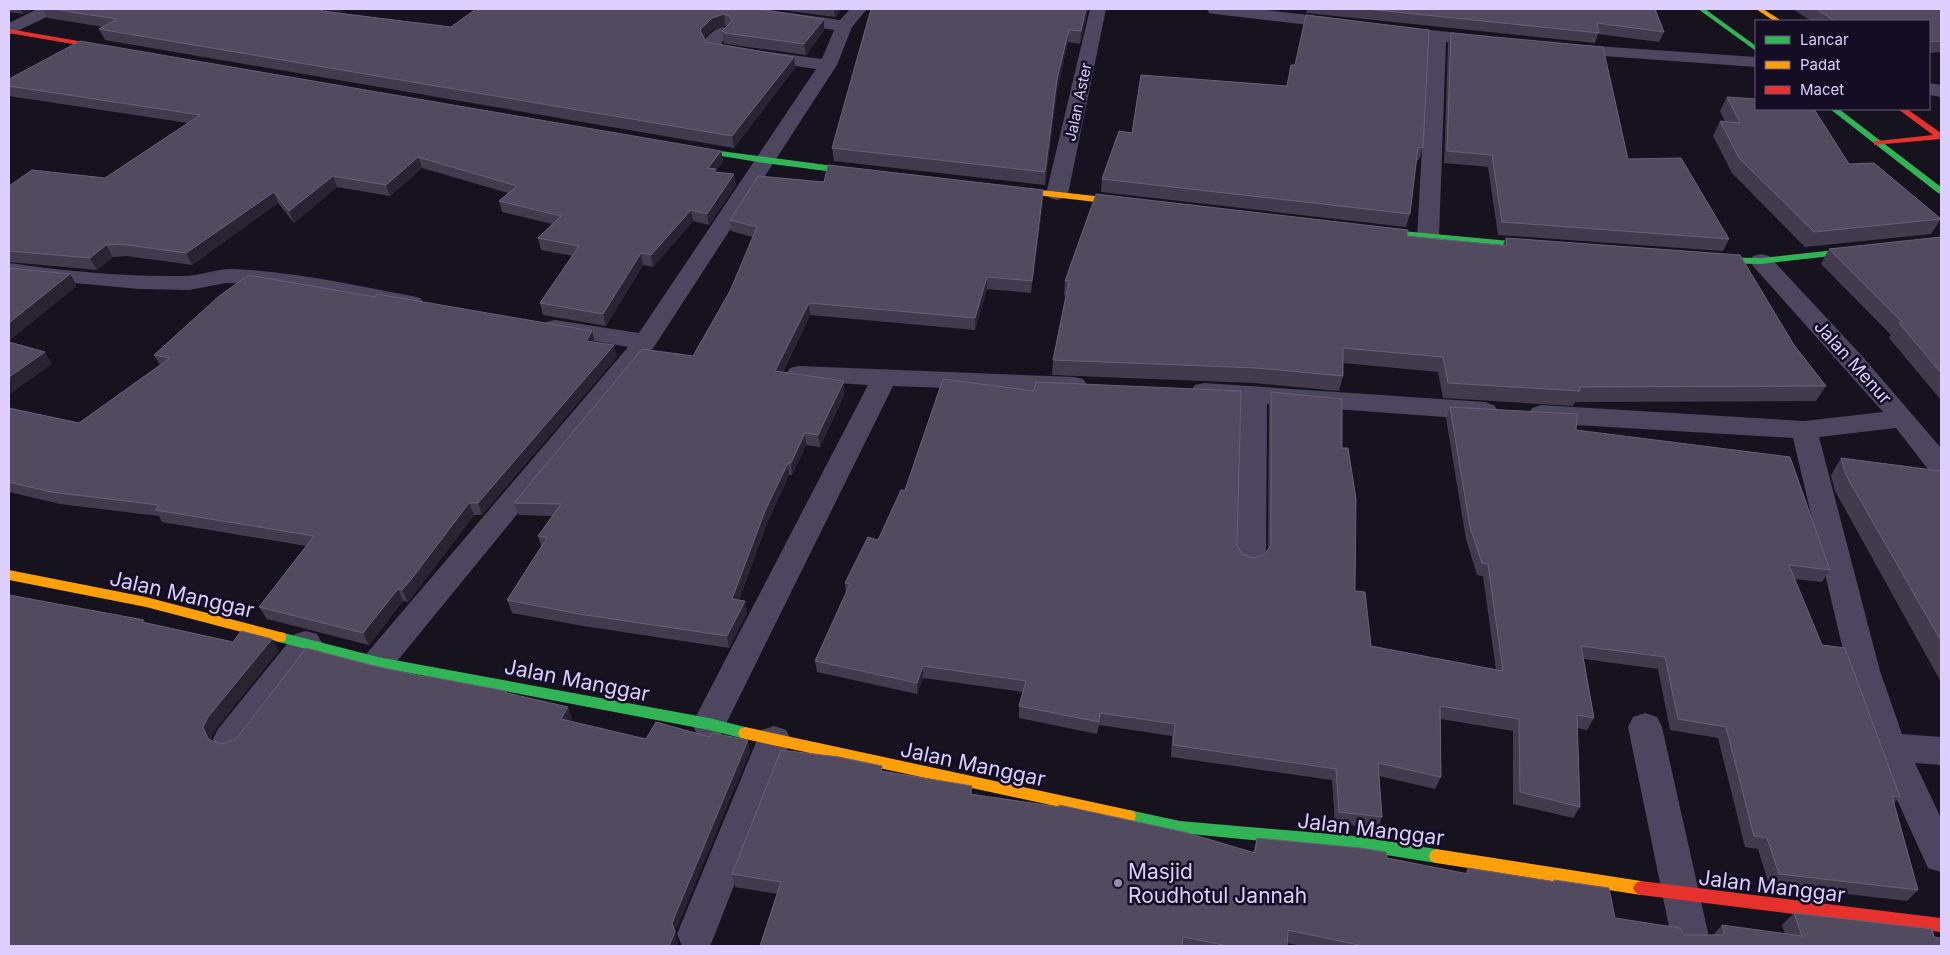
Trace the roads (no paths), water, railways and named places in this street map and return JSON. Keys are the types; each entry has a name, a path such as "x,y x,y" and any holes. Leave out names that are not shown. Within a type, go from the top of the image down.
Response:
{"street":[{"path":"9,31 49,9"},
{"path":"378,662 645,342 828,65 851,17 730,9"},
{"name":"Jalan Aster","path":"1057,194 1098,9"},
{"path":"1215,9 1360,27"},
{"path":"1701,9 1755,48"},
{"path":"1759,9 1776,20"},
{"path":"1379,29 1503,43"},
{"path":"9,31 126,51"},
{"path":"723,32 712,42 714,48 723,52 828,65"},
{"path":"1428,238 1437,36"},
{"path":"1550,48 1755,62"},
{"path":"1835,110 1941,191"},
{"path":"1903,110 1941,137"},
{"path":"1877,143 1941,137"},
{"path":"669,145 764,162 882,175"},
{"path":"989,187 1144,204"},
{"path":"1362,230 1428,238 1556,249"},
{"path":"1694,260 1761,261 1875,249"},
{"name":"Jalan Menur","path":"1761,261 1826,330 1903,418 1941,466"},
{"path":"9,270 132,282 186,283 229,276 250,277 325,287 438,307"},
{"path":"532,324 645,342"},
{"path":"800,374 1098,386"},
{"path":"710,724 884,378"},
{"path":"1176,390 1254,393 1371,404 1804,430 1903,418"},
{"path":"1251,557 1254,393"},
{"path":"1804,430 1864,671 1890,747 1941,856"},
{"name":"Jalan Manggar","path":"9,575 146,602 378,662 710,724 1178,835 1355,843 1680,894 1941,925"},
{"path":"230,739 306,643"},
{"path":"1645,727 1692,946"},
{"path":"696,934 774,740"},
{"path":"1890,747 1941,751"}],"place":[{"name":"Masjid Roudhotul Jannah","path":"1118,883"}]}
